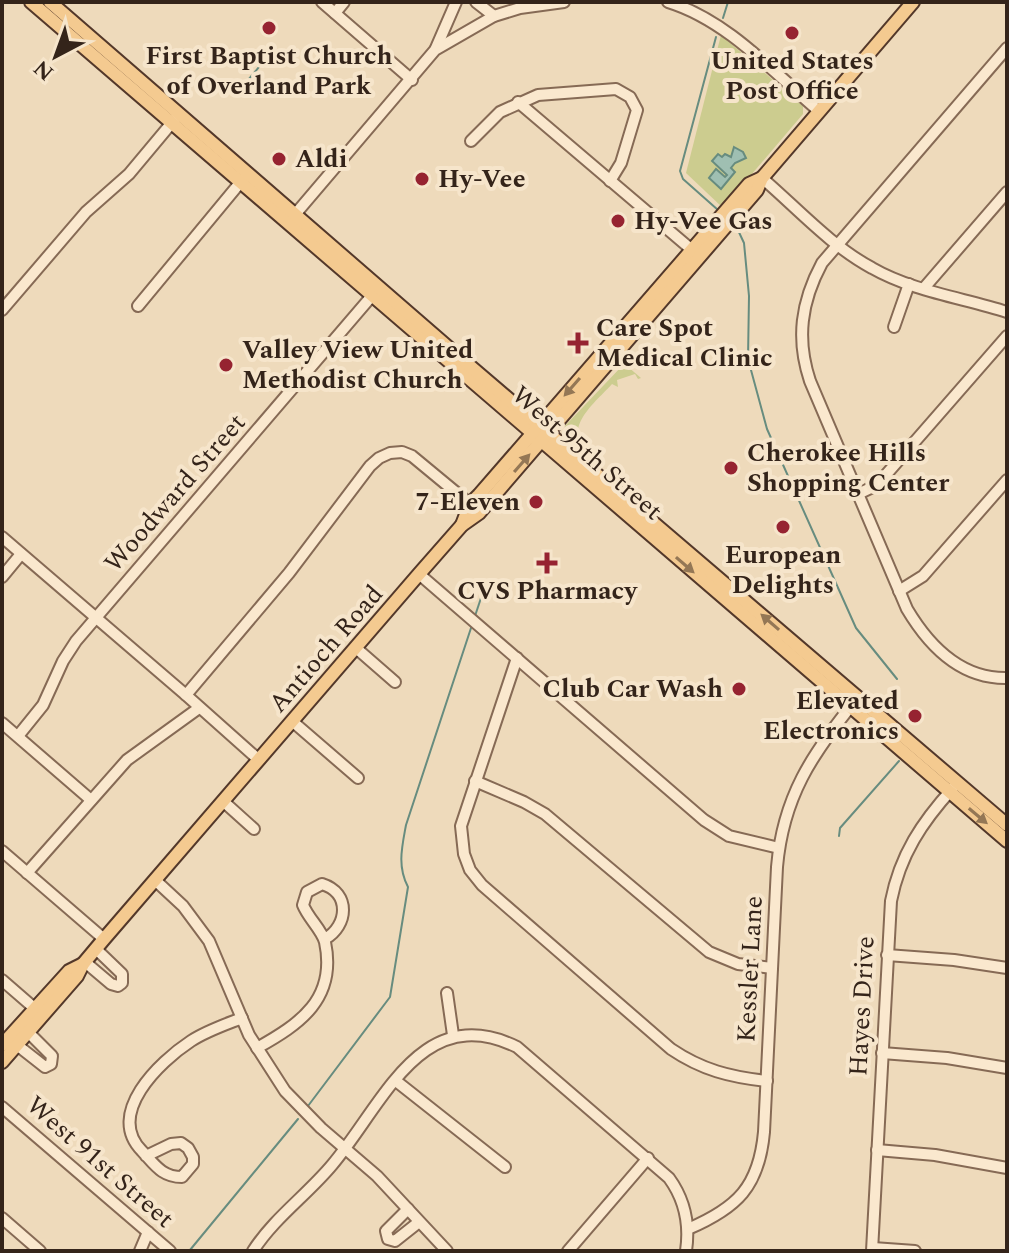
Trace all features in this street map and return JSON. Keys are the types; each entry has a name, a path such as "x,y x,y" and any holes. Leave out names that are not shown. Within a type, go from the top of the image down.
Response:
{"main road":[{"name":"West 95th Street","path":"31,2 245,178 953,787 1007,841"},
{"name":"West 95th Street","path":"50,2 176,119"},
{"name":"Antioch Road","path":"462,525 470,504 540,433 757,190 762,178 913,2"},
{"name":"Antioch Road","path":"2,1062 28,1032 69,971 84,963 462,525 479,513 540,433 692,250 749,184 762,178"},
{"name":"West 95th Street","path":"953,787 1007,825"},
{"name":"Antioch Road","path":"2,1045 39,1012"}],"street":[{"path":"322,2 412,80"},
{"path":"335,13 344,2"},
{"path":"292,219 435,50 456,2"},
{"path":"476,2 494,16"},
{"path":"435,50 494,16 520,8 564,2"},
{"path":"668,2 700,14 726,32 819,111"},
{"path":"1007,48 822,263 813,281 802,323 805,364 823,412 899,591 918,628 946,656 972,673 1007,678"},
{"path":"471,141 488,122 518,102 553,93 616,89 625,92 636,104 636,116 621,163 610,181"},
{"path":"518,102 692,250"},
{"path":"2,310 86,212 129,174 176,119"},
{"path":"138,306 245,178"},
{"path":"762,178 838,244 872,269 909,284 1007,312"},
{"path":"924,288 1007,192"},
{"path":"894,327 909,284"},
{"name":"Woodward Street","path":"18,736 43,705 69,649 376,292"},
{"path":"858,494 877,485 1007,336"},
{"path":"186,695 289,573 379,458 402,452 412,456 470,504"},
{"path":"899,591 923,576 1007,480"},
{"path":"2,537 259,760"},
{"path":"2,577 21,554"},
{"path":"419,574 714,828 747,842 779,848"},
{"path":"356,648 395,682"},
{"path":"517,658 461,826 462,845 470,870 482,885 671,1049 707,1070 767,1081"},
{"name":"Kessler Lane","path":"688,1229 732,1206 754,1178 762,1153 779,848 783,826 799,781 824,739 854,703"},
{"path":"27,873 141,748 199,708"},
{"path":"292,721 358,778"},
{"path":"2,723 91,800"},
{"path":"475,781 513,796 545,814 709,952 738,964 772,968"},
{"name":"Hayes Drive","path":"872,1249 891,901 900,864 917,831 953,787"},
{"path":"224,802 254,829"},
{"path":"2,851 100,944 122,974 122,983 118,986 111,984 84,963"},
{"path":"155,880 183,906 209,941 257,1048 292,1099 377,1176 447,1251"},
{"path":"257,1048 296,1025 314,1006 324,985 325,939 303,905 307,892 322,884 337,890 343,899 344,909 332,935 325,939"},
{"path":"887,955 1007,968"},
{"path":"2,980 39,1012"},
{"path":"447,993 453,1035"},
{"path":"146,1156 134,1143 130,1125 132,1109 142,1089 176,1051 242,1018"},
{"path":"17,1045 36,1062 45,1067 51,1064 52,1056 28,1032"},
{"path":"253,1251 345,1149 396,1081 425,1049 453,1035 491,1036 517,1047 648,1158 678,1191 688,1229 686,1251"},
{"path":"882,1053 947,1058 1007,1068"},
{"path":"396,1081 505,1167"},
{"name":"West 91st Street","path":"2,1107 170,1251"},
{"path":"877,1150 935,1155 1007,1168"},
{"path":"568,1251 648,1158"},
{"path":"408,1209 386,1231 388,1239 395,1241 419,1222"},
{"path":"2,1218 40,1251"},
{"path":"140,1251 148,1232"},
{"path":"872,1249 915,1251"}],"green space":[{"path":"721,35 803,106 803,114 723,208 686,173"},
{"path":"622,366 627,366 641,378 638,379 635,374 617,380 618,387 612,384 590,407 579,425 580,443 587,452 584,454 565,438 572,432 564,427"}],"shaded area":[{"path":"734,147 746,158 735,163 731,168 735,172 721,189 709,178 716,169 725,177 727,175 712,161 718,154 731,157"}],"waterway":[{"path":"723,18 728,2"},
{"path":"716,37 680,171 683,179 718,210"},
{"path":"249,79 274,49"},
{"path":"709,63 720,66"},
{"path":"737,228 744,243 749,296 748,359 767,429 856,628 897,679"},
{"path":"474,619 483,592"},
{"path":"308,1106 390,997 408,887 401,864 406,825 472,625"},
{"path":"839,836 840,828 899,761"},
{"path":"190,1250 298,1119"}],"place":[{"name":"First Baptist Church of Overland Park","path":"269,28"},
{"name":"United States Post Office","path":"792,33"},
{"name":"Aldi","path":"279,159"},
{"name":"Hy-Vee","path":"422,179"},
{"name":"Hy-Vee Gas","path":"618,221"},
{"name":"Care Spot Medical Clinic","path":"578,343"},
{"name":"Valley View United Methodist Church","path":"226,365"},
{"name":"Cherokee Hills Shopping Center","path":"731,468"},
{"name":"7-Eleven","path":"536,502"},
{"name":"European Delights","path":"783,527"},
{"name":"CVS Pharmacy","path":"547,563"},
{"name":"Club Car Wash","path":"739,689"},
{"name":"Elevated Electronics","path":"915,716"}]}
